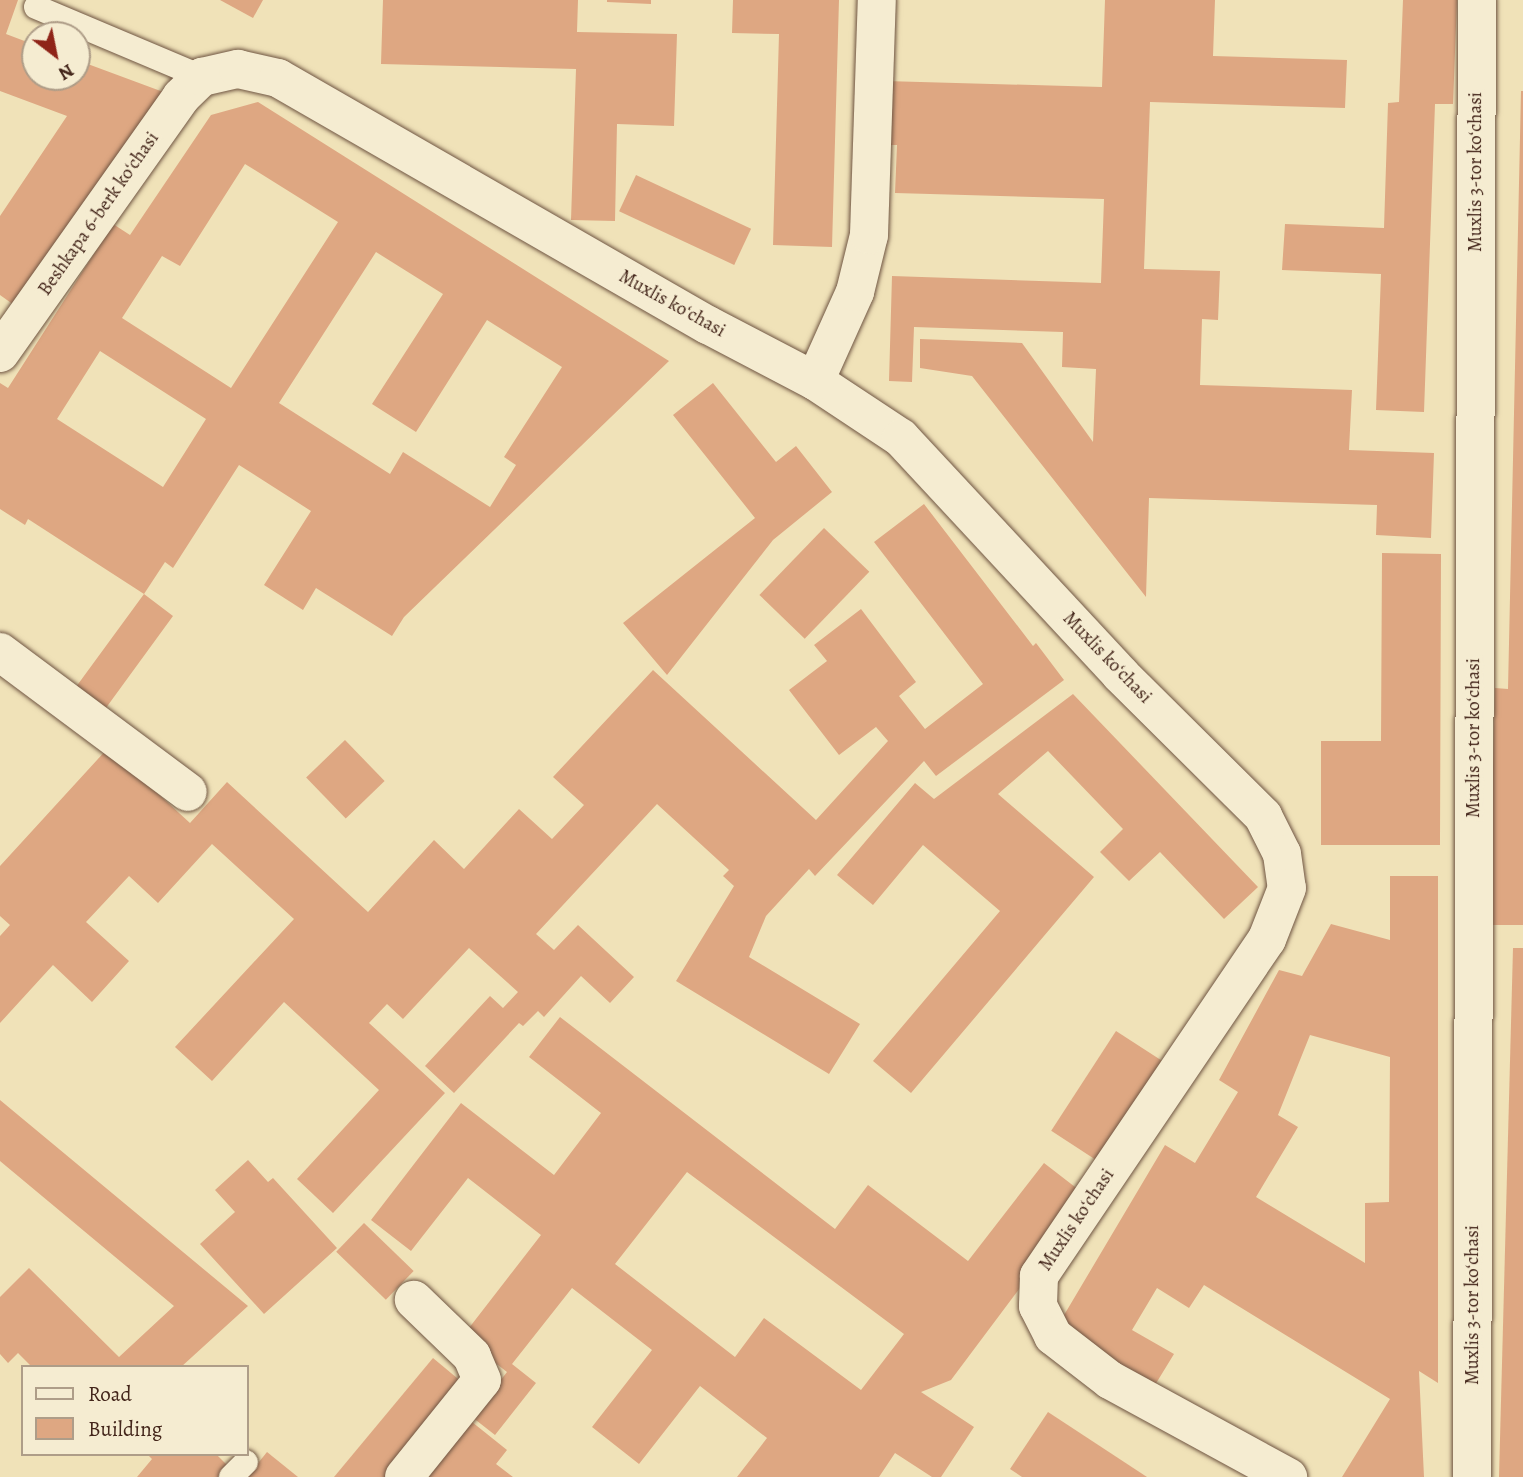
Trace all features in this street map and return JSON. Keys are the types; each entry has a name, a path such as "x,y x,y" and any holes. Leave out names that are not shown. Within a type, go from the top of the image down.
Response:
{"street":[{"path":"816,381 855,292 869,236 877,0"},
{"name":"Muxlis 3-tor koʻchasi","path":"1472,1477 1477,0"},
{"name":"Muxlis koʻchasi","path":"202,77 238,69 278,78 708,325 816,381 901,438 1120,674 1263,816 1282,855 1287,888 1267,939 1039,1276 1038,1306 1053,1336 1110,1380 1288,1477"},
{"name":"Beshkapa 6-berk koʻchasi","path":"0,354 181,97 202,77"},
{"path":"0,652 188,792"},
{"path":"404,1477 482,1380 472,1356 414,1300"}],"lane":[{"path":"36,7 202,77"}],"building":[{"path":"0,0 18,0 6,34 21,40 21,91 91,91 91,65 166,93 14,305 0,295 0,216 67,116 0,91"},
{"path":"220,0 263,0 253,18"},
{"path":"383,0 578,0 577,32 677,34 674,126 617,124 615,221 571,220 576,69 381,64"},
{"path":"651,0 651,4 607,2"},
{"path":"733,0 839,0 832,247 773,245 779,34 732,33"},
{"path":"1105,0 1215,0 1213,56 1347,60 1345,108 1150,102 1144,269 1220,271 1218,320 1202,319 1200,385 1352,390 1349,450 1434,453 1431,538 1376,535 1377,505 1149,498 1146,597 972,376 920,368 920,339 1022,343 1093,442 1096,369 1062,367 1063,332 914,327 912,382 889,381 892,276 1101,283 1104,199 895,193 897,145 882,145 885,81 1102,87"},
{"path":"1403,0 1457,0 1453,104 1435,104 1424,412 1376,410 1381,274 1282,270 1285,224 1384,228 1388,103 1399,102"},
{"path":"1521,91 1523,925 1489,925 1495,688 1508,689"},
{"path":"258,102 669,361 404,617 392,636 316,588 303,610 264,585 311,511 239,465 173,568 165,562 144,594 28,519 25,525 0,509 0,383 8,388 113,224 130,235 211,115","holes":["245,164 338,222 231,388 122,318 162,256 180,266","376,252 443,294 372,404 416,432 487,320 562,367 504,457 516,465 490,507 403,452 390,474 279,403","100,351 206,419 163,487 57,419"]},
{"path":"636,175 751,229 734,265 619,211"},
{"path":"713,383 776,462 796,446 832,492 773,540 667,675 623,623 755,518 673,415"},
{"path":"924,504 1033,646 1036,643 1064,680 936,776 924,761 815,876 809,869 766,916 749,957 860,1024 829,1074 676,981 734,886 723,876 729,870 657,804 536,934 554,950 578,925 634,977 610,1003 581,976 544,1017 538,1011 523,1026 519,1023 454,1093 425,1066 490,996 503,1008 518,992 469,948 403,1019 387,1004 369,1023 445,1093 333,1213 297,1179 379,1090 284,1002 212,1081 175,1047 294,919 212,844 158,903 129,876 86,922 129,961 92,1002 53,965 0,1023 0,936 10,925 0,916 0,866 108,748 190,823 227,782 368,912 434,840 464,869 519,809 552,839 584,805 553,777 653,670 816,820 888,741 876,727 839,755 789,690 827,661 814,645 861,609 916,682 899,696 925,729 983,684 874,542"},
{"path":"824,528 869,572 805,639 759,595"},
{"path":"1382,553 1441,554 1440,845 1321,845 1321,741 1381,741"},
{"path":"144,594 173,616 103,712 73,691"},
{"path":"1073,694 1258,887 1224,919 1160,852 1129,881 1100,852 1123,829 1048,751 998,794 1094,877 911,1093 873,1061 1000,911 923,845 873,905 837,875 915,783 934,799"},
{"path":"345,740 385,781 346,819 306,778"},
{"path":"1390,876 1438,876 1438,1383 1419,1371 1424,1477 1342,1477 1390,1399 1204,1285 1189,1308 1157,1288 1132,1330 1174,1354 1155,1385 1054,1332 1165,1145 1195,1163 1238,1092 1219,1080 1279,970 1302,976 1331,924 1390,940","holes":["1310,1035 1390,1057 1389,1202 1365,1203 1365,1263 1256,1197 1298,1127 1278,1115"]},
{"path":"1513,948 1523,948 1523,1477 1499,1477"},
{"path":"560,1017 835,1229 868,1185 968,1261 1044,1163 1088,1197 951,1380 921,1392 974,1427 941,1477 932,1477 895,1453 879,1477 737,1477 767,1438 700,1386 639,1464 592,1427 652,1350 572,1288 512,1364 536,1383 495,1435 472,1417 507,1372 462,1337 541,1235 468,1178 411,1251 371,1220 461,1103 554,1175 601,1113 529,1057","holes":["687,1172 904,1334 861,1390 764,1318 735,1357 615,1264"]},
{"path":"1116,1031 1170,1066 1105,1166 1051,1131"},
{"path":"0,1100 248,1306 183,1365 30,1365 18,1353 8,1363 0,1354 0,1297 29,1268 119,1357 174,1306 0,1161"},
{"path":"248,1160 268,1182 273,1178 337,1248 264,1314 200,1244 235,1212 215,1190"},
{"path":"364,1223 414,1271 386,1300 336,1252"},
{"path":"433,1358 463,1383 385,1477 334,1477"},
{"path":"1048,1412 1147,1477 1022,1477 1010,1469"},
{"path":"467,1418 507,1450 496,1464 513,1477 411,1477"},
{"path":"267,1452 298,1477 247,1477"},
{"path":"149,1456 218,1456 228,1466 218,1477 137,1477 152,1459"}]}
